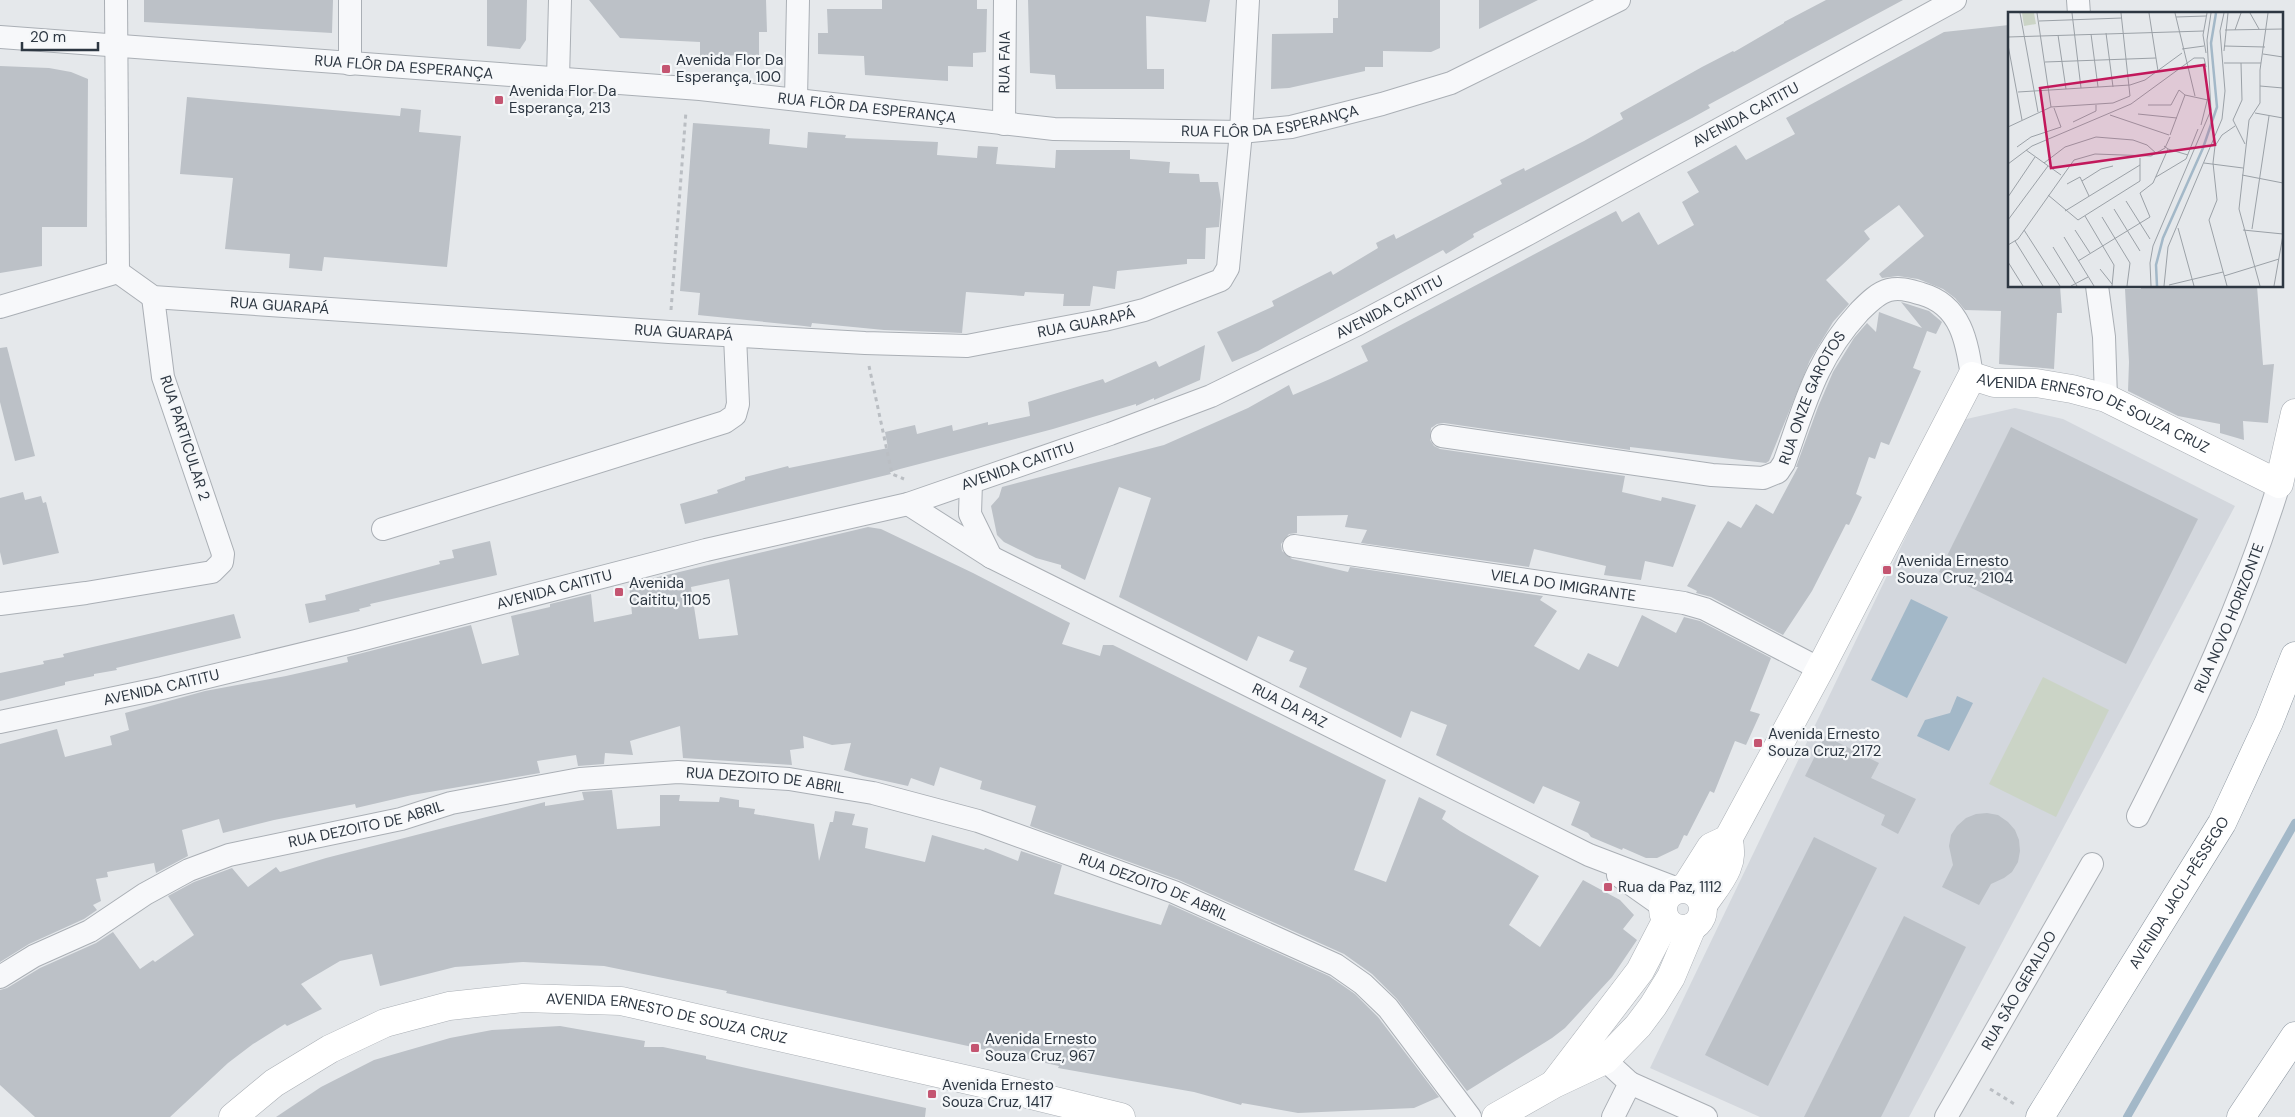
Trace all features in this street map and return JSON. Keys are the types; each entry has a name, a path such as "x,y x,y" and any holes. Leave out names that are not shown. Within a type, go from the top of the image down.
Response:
{"main road":[{"name":"AVENIDA ERNESTO DE SOUZA CRUZ","path":"1554,1084 1640,971 1681,906 1711,847 1728,839 1820,669 1972,376 1994,383 2036,384 2072,389 2106,398 2279,484"},
{"name":"RUA NOVO HORIZONTE","path":"2279,484 2295,414"},
{"name":"AVENIDA JACU-PÊSSEGO","path":"2030,1112 2222,823 2269,722 2295,656"},
{"name":"AVENIDA ERNESTO DE SOUZA CRUZ","path":"1496,1117 1554,1084 1605,1060 1638,1026 1671,977 1681,906"},
{"name":"AVENIDA ERNESTO DE SOUZA CRUZ","path":"232,1117 274,1084 330,1049 384,1023 449,1006 523,998 621,1001 986,1084 1121,1117"},
{"path":"2240,1117 2295,1036"}],"street":[{"path":"116,0 118,272"},
{"path":"350,0 350,64"},
{"path":"558,79 560,0"},
{"path":"796,99 798,0"},
{"name":"RUA FAIA","path":"1004,124 1006,0"},
{"name":"RUA GUARAPÁ","path":"153,297 735,336 967,346 1144,310 1221,280 1228,268 1241,132 1248,0"},
{"name":"RUA FLÔR DA ESPERANÇA","path":"0,38 688,88 1054,129 1241,132 1291,127 1382,104 1452,83 1619,0"},
{"name":"AVENIDA CAITITU","path":"0,722 162,688 346,644 706,550 908,504 1211,396 1324,341 1520,239 1955,0"},
{"path":"118,272 153,297"},
{"path":"0,307 118,272"},
{"path":"2097,288 2104,337 2106,398"},
{"name":"RUA ONZE GAROTOS","path":"1442,436 1712,475 1763,478 1778,472 1784,464 1821,362 1842,330 1867,303 1883,292 1901,289 1930,296 1950,311 1963,331 1972,376"},
{"name":"RUA PARTICULAR 2","path":"0,604 86,593 212,572 222,562 223,554 163,377 153,297"},
{"path":"383,529 725,422 735,415 738,404 735,336"},
{"path":"971,482 970,514 991,557"},
{"name":"RUA NOVO HORIZONTE","path":"2138,816 2216,656 2265,531 2279,484"},
{"name":"RUA DA PAZ","path":"908,504 991,557 1589,855 1681,906"},
{"name":"VIELA DO IMIGRANTE","path":"1294,546 1684,603 1705,609 1820,669"},
{"name":"RUA DEZOITO DE ABRIL","path":"0,977 34,956 90,932 145,894 182,874 229,855 401,819 451,803 580,779 678,772 789,778 873,793 978,821 1174,892 1336,965 1363,984 1388,1008 1470,1117"},
{"name":"RUA SÃO GERALDO","path":"1946,1117 2092,864"},
{"path":"1589,1038 1605,1060 1630,1084 1706,1117"},
{"path":"1614,1117 1630,1084"}],"path":[{"path":"669,332 688,88"},
{"path":"865,343 874,398 881,417 892,474 937,493"},
{"path":"1983,1085 2030,1112"}],"shaded area":[{"path":"2015,408 2063,419 2235,506 1909,1117 1760,1117 1650,1068 1962,420"}],"green space":[{"path":"2043,677 2109,710 2056,817 1989,784"}],"water":[{"path":"1911,599 1948,617 1907,698 1871,680"},
{"path":"1957,696 1973,703 1949,751 1917,736 1925,720 1950,713"}],"building":[{"path":"144,0 333,0 332,33 144,22"},
{"path":"487,0 527,0 526,40 520,49 487,46"},
{"path":"589,0 766,0 767,32 759,32 759,55 700,56 700,42 620,38"},
{"path":"882,0 977,0 977,9 987,9 986,52 973,53 973,67 948,66 948,81 865,75 864,56 818,54 818,33 828,33 827,9 882,9"},
{"path":"1028,0 1210,0 1206,22 1146,16 1147,69 1164,69 1164,89 1056,89 1055,75 1030,73"},
{"path":"1338,0 1440,0 1440,48 1431,52 1383,51 1383,67 1365,67 1365,71 1289,88 1271,89 1272,34 1333,33 1333,18 1338,18"},
{"path":"1479,0 1538,0 1479,29"},
{"path":"1826,0 1903,0 1708,105 1710,108 1692,118 1473,234 1474,237 1446,254 1443,250 1258,351 1232,362 1217,332 1274,306 1272,301 1331,271 1333,275 1378,248 1376,243 1394,234 1396,239 1502,184 1500,180 1524,168 1525,171 1584,141 1623,119 1620,113"},
{"path":"2008,25 2008,288 2060,288 2062,313 2057,313 2054,369 1999,364 2001,311 1965,310 1955,298 1943,289 1918,279 1898,276 1882,278 1879,274 1924,236 1899,205 1864,231 1870,239 1826,280 1849,304 1833,322 1810,360 1769,461 1766,463 1630,447 1630,450 1444,423 1437,424 1431,428 1430,440 1434,446 1440,449 1625,476 1622,492 1661,501 1662,497 1696,505 1673,567 1645,561 1641,580 1604,575 1606,566 1534,549 1529,567 1361,543 1367,530 1345,527 1348,515 1297,516 1297,533 1289,534 1281,544 1282,551 1292,559 1348,572 1350,567 1543,596 1540,600 1557,611 1534,646 1579,670 1588,653 1618,667 1642,615 1676,633 1684,617 1700,621 1771,658 1750,711 1760,714 1746,745 1735,741 1714,793 1710,791 1687,836 1684,835 1678,848 1657,858 1646,858 1591,837 1588,833 1571,825 1580,802 1543,786 1534,804 1436,755 1447,725 1411,711 1401,738 1299,687 1307,668 1289,661 1294,651 1258,636 1247,661 1119,597 1151,498 1119,487 1085,580 1061,568 1061,565 1036,558 1004,542 997,535 991,506 999,497 1002,487 1164,445 1248,408 1289,385 1293,395 1330,379 1368,361 1361,346 1616,211 1622,222 1639,212 1658,245 1694,225 1682,202 1699,192 1687,172 1736,145 1746,160 1795,134 1786,118 1944,32"},
{"path":"0,66 49,68 71,72 88,79 87,227 42,227 42,266 0,273"},
{"path":"187,97 400,116 401,108 421,110 419,132 461,136 447,267 324,257 322,271 289,268 290,254 225,249 233,178 180,174"},
{"path":"693,123 770,129 769,144 807,148 808,132 846,135 845,138 938,142 937,155 977,158 978,146 998,147 996,164 1055,168 1056,150 1130,150 1130,159 1170,162 1169,173 1199,174 1200,182 1218,182 1221,201 1219,227 1206,228 1205,259 1187,259 1187,264 1117,271 1115,289 1093,286 1090,306 1063,306 1064,294 1025,292 1024,296 966,292 962,333 884,330 812,323 811,327 698,315 700,293 680,291"},
{"path":"2257,288 2263,365 2274,364 2268,423 2243,421 2244,440 2220,433 2220,424 2178,416 2128,391 2129,362 2125,289"},
{"path":"1901,302 1929,311 1942,322 1936,334 1927,331 1913,368 1921,371 1889,445 1881,442 1875,459 1869,457 1856,494 1862,497 1849,525 1846,524 1812,591 1783,635 1711,597 1696,593 1697,591 1687,586 1728,521 1741,528 1756,504 1773,514 1798,467 1796,467 1833,372 1854,338 1867,323 1876,332 1879,312 1922,328"},
{"path":"1205,345 1200,380 1154,400 1154,398 1136,406 1136,404 1053,429 900,469 890,472 891,474 685,524 680,504 718,493 717,490 745,480 745,477 788,466 789,468 888,448 885,432 915,425 917,434 952,425 953,431 988,422 988,425 1030,416 1028,402 1103,379 1105,383 1156,361 1159,367"},
{"path":"7,347 35,456 15,461 0,402 0,348"},
{"path":"2011,427 2198,519 2126,664 1939,572"},
{"path":"23,492 25,500 41,496 43,503 46,502 59,553 3,565 0,552 0,498"},
{"path":"868,527 881,529 973,573 1070,623 1062,644 1100,656 1103,645 1113,645 1386,780 1354,870 1386,882 1419,797 1446,811 1442,819 1460,831 1539,876 1509,925 1540,947 1583,880 1620,900 1634,915 1623,929 1637,940 1612,977 1565,1028 1467,1091 1397,999 1372,974 1344,954 1179,880 1030,826 1036,806 980,789 982,781 940,767 934,786 911,778 908,786 863,776 844,770 851,743 832,745 803,736 804,748 790,750 792,765 683,758 680,726 630,741 633,755 605,753 604,764 578,766 576,755 537,761 540,773 412,795 356,808 355,804 274,820 223,833 219,819 182,830 188,856 156,873 154,863 107,872 108,877 96,879 101,901 93,905 97,910 84,919 29,944 0,962 0,744 57,729 65,757 112,745 110,736 129,730 125,713 205,691 348,662 347,657 471,625 482,664 519,655 511,616 550,607 550,604 591,594 594,622 632,614 629,584","holes":["729,579 738,635 699,639 691,587"]},
{"path":"490,541 497,575 370,604 371,606 359,609 360,611 309,623 305,604 326,600 325,595 440,564 439,561 454,558 452,550"},
{"path":"234,614 241,638 116,668 117,670 65,682 65,685 0,701 0,673 44,664 43,661 64,657 63,654"},
{"path":"1825,736 1879,763 1871,778 1916,799 1898,834 1881,825 1885,815 1805,776"},
{"path":"612,790 617,829 660,826 660,795 680,795 679,801 719,802 720,797 739,800 739,807 755,809 754,814 814,824 819,861 835,811 855,814 852,825 868,828 865,848 925,862 932,835 984,850 985,848 1018,861 1021,851 1062,865 1054,894 1161,925 1169,904 1329,976 1355,994 1378,1017 1439,1097 1414,1108 1298,1113 1242,1103 1241,1105 1194,1092 1058,1068 1059,1066 726,993 727,991 604,966 523,962 455,967 380,986 372,954 340,961 301,984 322,1009 287,1026 285,1024 253,1044 228,1063 170,1117 35,1117 0,1085 0,990 7,988 40,968 96,943 113,932 140,969 153,960 155,962 194,935 168,896 194,882 232,868 248,887 276,867 280,872 326,858 545,802 545,806 584,800 582,792"},
{"path":"1976,814 1998,815 2015,830 2019,840 2020,851 2018,862 2012,872 1991,884 1979,905 1942,887 1953,865 1949,846 1951,835 1966,818"},
{"path":"1814,837 1877,868 1768,1086 1705,1055"},
{"path":"1904,916 1966,947 1881,1117 1804,1117"},
{"path":"560,1026 645,1041 644,1047 663,1047 706,1056 706,1059 926,1108 925,1117 276,1117 321,1087 374,1060 450,1038 492,1030"}],"waterway":[{"path":"2127,1117 2295,823"}],"place":[{"name":"Avenida Flor Da Esperança, 100","path":"666,69"},
{"name":"Avenida Flor Da Esperança, 213","path":"499,100"},
{"name":"Avenida Ernesto Souza Cruz, 2104","path":"1887,570"},
{"name":"Avenida Caititu, 1105","path":"619,592"},
{"name":"Avenida Ernesto Souza Cruz, 2172","path":"1758,743"},
{"name":"Rua da Paz, 1112","path":"1608,887"},
{"name":"Avenida Ernesto Souza Cruz, 967","path":"975,1048"},
{"name":"Avenida Ernesto Souza Cruz, 1417","path":"932,1094"}]}
